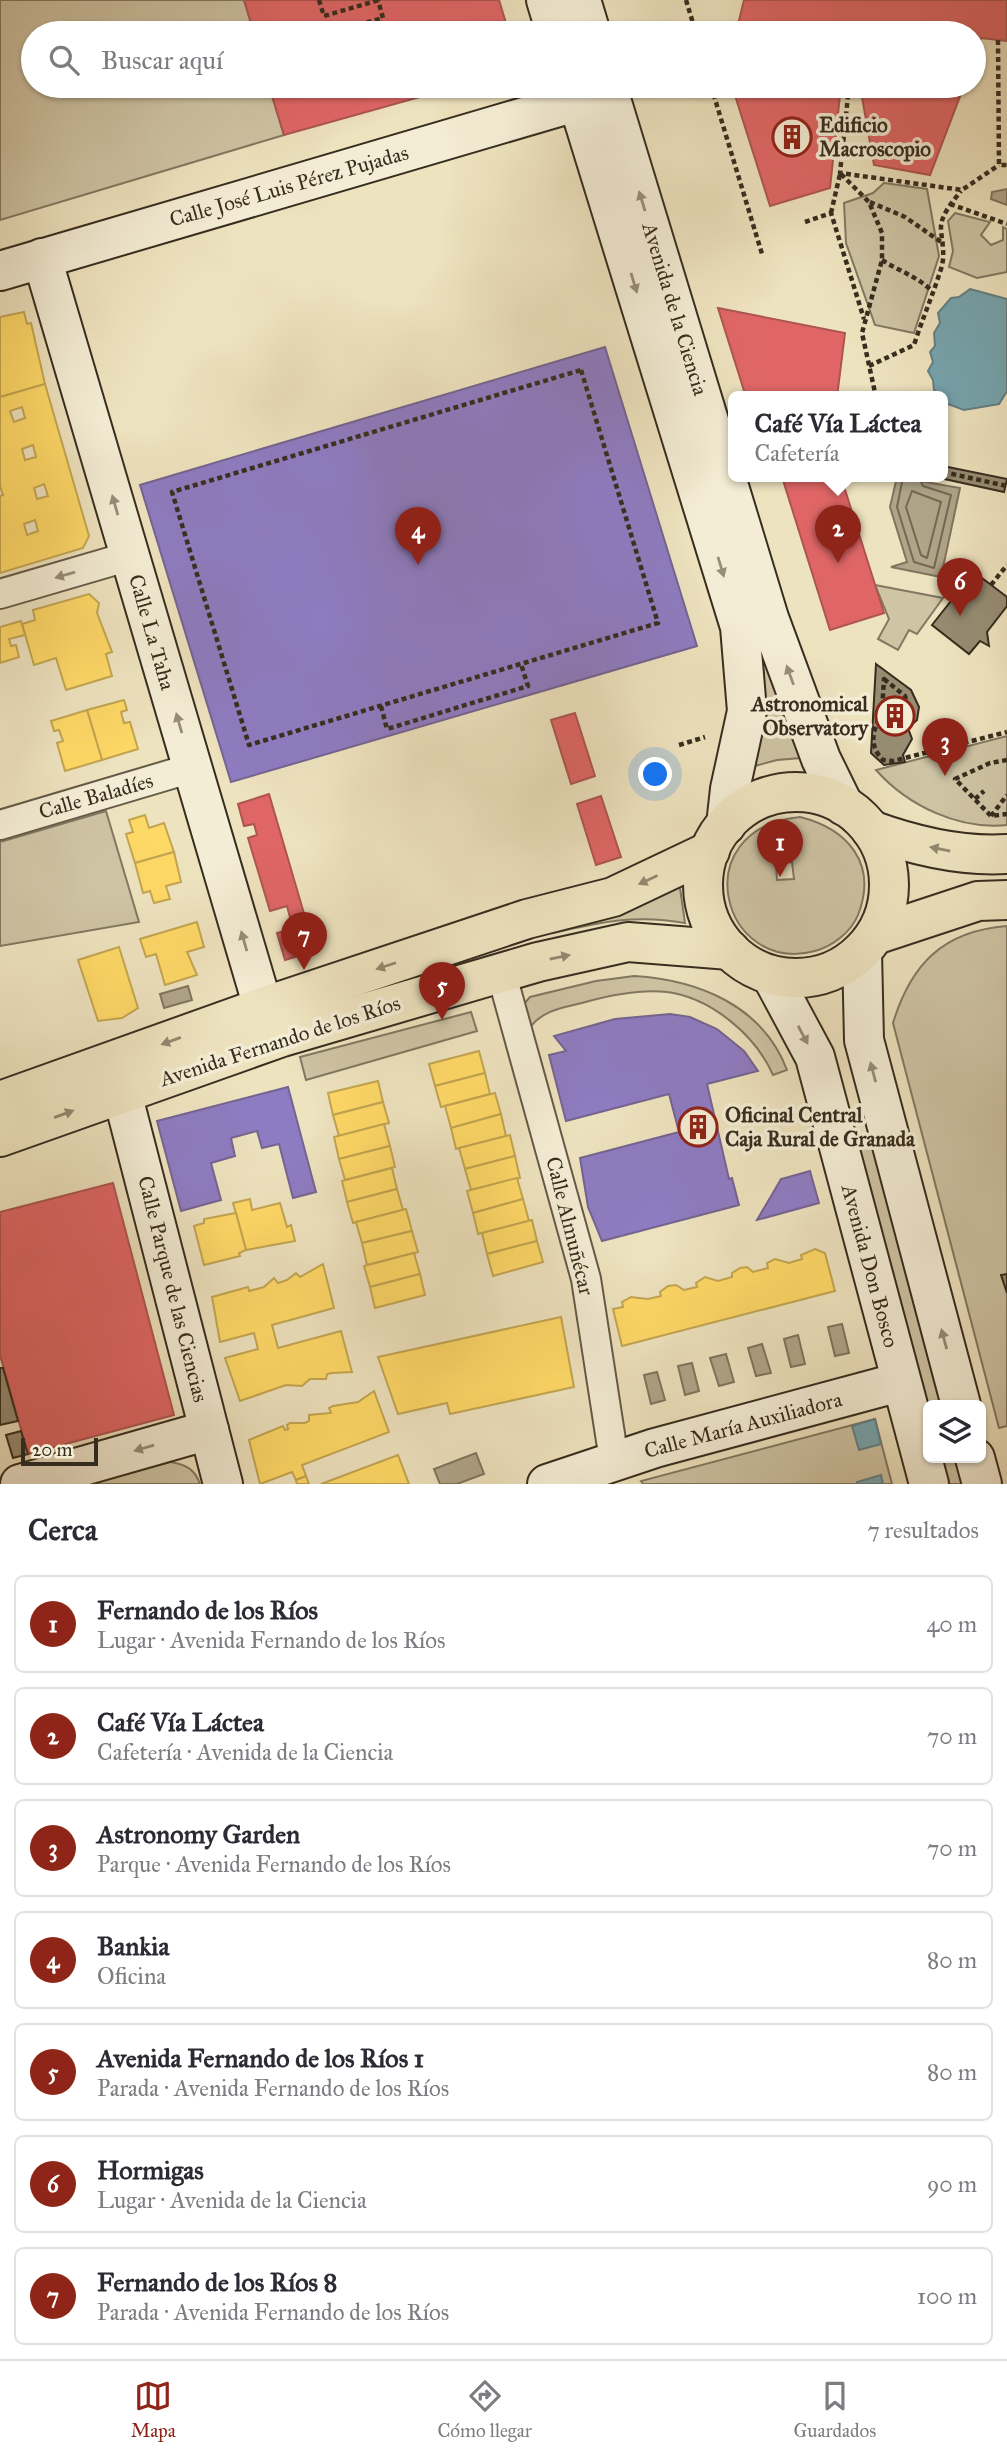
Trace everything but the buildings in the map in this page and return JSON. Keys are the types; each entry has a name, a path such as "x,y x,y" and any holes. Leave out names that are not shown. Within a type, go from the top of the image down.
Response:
{"main road":[{"path":"546,0 552,21"},
{"path":"581,0 587,21"},
{"name":"Calle José Luis Pérez Pujadas","path":"0,271 565,98"},
{"name":"Avenida de la Ciencia","path":"593,98 740,627 747,711 718,838"},
{"name":"Avenida de la Ciencia","path":"594,98 769,618 821,759 858,818"},
{"name":"Calle La Taha","path":"42,258 263,1007"},
{"path":"1007,854 974,856 906,843 812,794 775,795 751,804 718,838 704,882 704,898 717,933 730,950 750,965 771,975 797,978 821,975 841,967 868,944 978,901 1007,900"},
{"path":"858,818 882,848 888,868 888,900 868,944 864,1040 960,1400"},
{"name":"Avenida Fernando de los Ríos","path":"0,1101 263,1007 527,919 613,897 718,838"},
{"name":"Avenida Fernando de los Ríos","path":"0,1137 282,1037 501,972 628,942 730,950"},
{"name":"Avenida Don Bosco","path":"771,975 815,1057 929,1484"},
{"name":"Calle Parque de las Ciencias","path":"122,1093 223,1484"},
{"name":"Calle María Auxiliadora","path":"547,1484 618,1472 900,1382"},
{"path":"20,1484 209,1430"},
{"path":"976,1463 982,1484"}],"street":[{"path":"0,594 130,556"},
{"name":"Calle Baladíes","path":"0,825 192,768"},
{"name":"Calle Almuñécar","path":"501,972 586,1279 618,1472"}],"path":[{"path":"319,0 324,16 378,0 383,18 372,21"},
{"path":"686,0 692,21"},
{"path":"998,40 999,165"},
{"path":"716,98 762,254"},
{"path":"848,98 840,173 831,213 864,319"},
{"path":"869,366 914,345 931,290 941,271 945,245 940,227 950,204 962,190 999,165 1007,165"},
{"path":"840,173 962,190"},
{"path":"840,173 869,202 882,233 881,260 862,333 875,391"},
{"path":"869,202 905,217 945,245"},
{"path":"950,204 1007,224"},
{"path":"805,222 831,213"},
{"path":"881,260 900,272 916,276 931,290"},
{"path":"581,370 658,623 380,706 250,745 172,492 581,370"},
{"path":"948,473 1007,486"},
{"path":"991,585 1007,565"},
{"path":"380,706 387,729 487,704 528,686 521,664"},
{"path":"882,710 902,711 907,704 905,696 884,680 882,710 873,738 874,746 883,760 893,761 1007,733"},
{"path":"679,745 705,737"},
{"path":"991,816 953,780 990,763 1007,760"},
{"path":"975,799 984,791"},
{"path":"991,816 1007,794"},
{"path":"991,816 1007,814"}],"shaded area":[{"path":"0,0 244,0 250,21 21,21 21,98 273,98 284,135 0,220"},
{"path":"884,183 927,189 939,256 914,333 875,325 846,243 844,203 873,193"},
{"path":"955,213 990,222 981,235 991,245 1003,240 1003,227 1007,229 1007,272 977,278 949,267 953,251 948,221"},
{"path":"875,585 943,598 917,634 909,630 898,650 878,639 889,619"},
{"path":"769,662 801,758 777,760 751,767 764,697 763,664"},
{"path":"1007,736 1007,825 971,824 936,813 903,794 876,770"},
{"path":"106,811 139,922 0,946 0,842"},
{"path":"800,817 832,830 854,851 864,880 863,897 851,927 828,946 815,951 783,953 757,942 739,923 729,898 729,871 740,847 763,827","holes":["792,862 794,879 777,880 776,863"]},
{"path":"679,881 685,923 650,919 619,920 553,933 552,928"},
{"path":"1007,926 1007,1426 999,1428 893,1023 909,984 933,954 965,935"},
{"path":"634,976 682,983 726,1001 745,1013 762,1029 787,1070 773,1075 756,1046 730,1021 700,1002 667,992 614,995 561,1008 548,1013 531,1026 524,1004 530,997 596,981"},
{"path":"471,1012 477,1031 306,1080 300,1057"},
{"path":"875,1140 945,1400 923,1400 923,1403 854,1146"},
{"path":"875,1419 892,1484 643,1484 641,1481"},
{"path":"170,1462 189,1468 200,1484 90,1484"},
{"path":"938,1463 960,1463 966,1484 944,1484"}],"water":[{"path":"1007,189 1007,205 991,199 992,192"},
{"path":"896,482 926,482 960,488 941,577 891,567 907,562 890,507"},
{"path":"188,986 192,1000 164,1008 160,994"},
{"path":"842,1324 849,1353 835,1356 828,1327"},
{"path":"798,1335 805,1364 791,1367 784,1339"},
{"path":"762,1344 771,1373 756,1376 748,1348"},
{"path":"726,1354 734,1382 719,1386 710,1358"},
{"path":"692,1363 699,1391 685,1395 678,1366"},
{"path":"657,1372 665,1400 651,1404 644,1375"},
{"path":"476,1453 484,1474 457,1484 440,1484 434,1469"}],"place":[{"name":"Edificio Macroscopio","path":"792,137"},
{"name":"Café Vía Láctea","path":"838,563"},
{"name":"Bankia","path":"418,565"},
{"name":"Hormigas","path":"960,616"},
{"name":"Astronomical Observatory","path":"895,716"},
{"name":"Astronomy Garden","path":"945,776"},
{"name":"Fernando de los Ríos","path":"780,877"},
{"name":"Fernando de los Ríos 8","path":"304,970"},
{"name":"Avenida Fernando de los Ríos 1","path":"442,1020"},
{"name":"Oficinal Central Caja Rural de Granada","path":"698,1127"}]}
